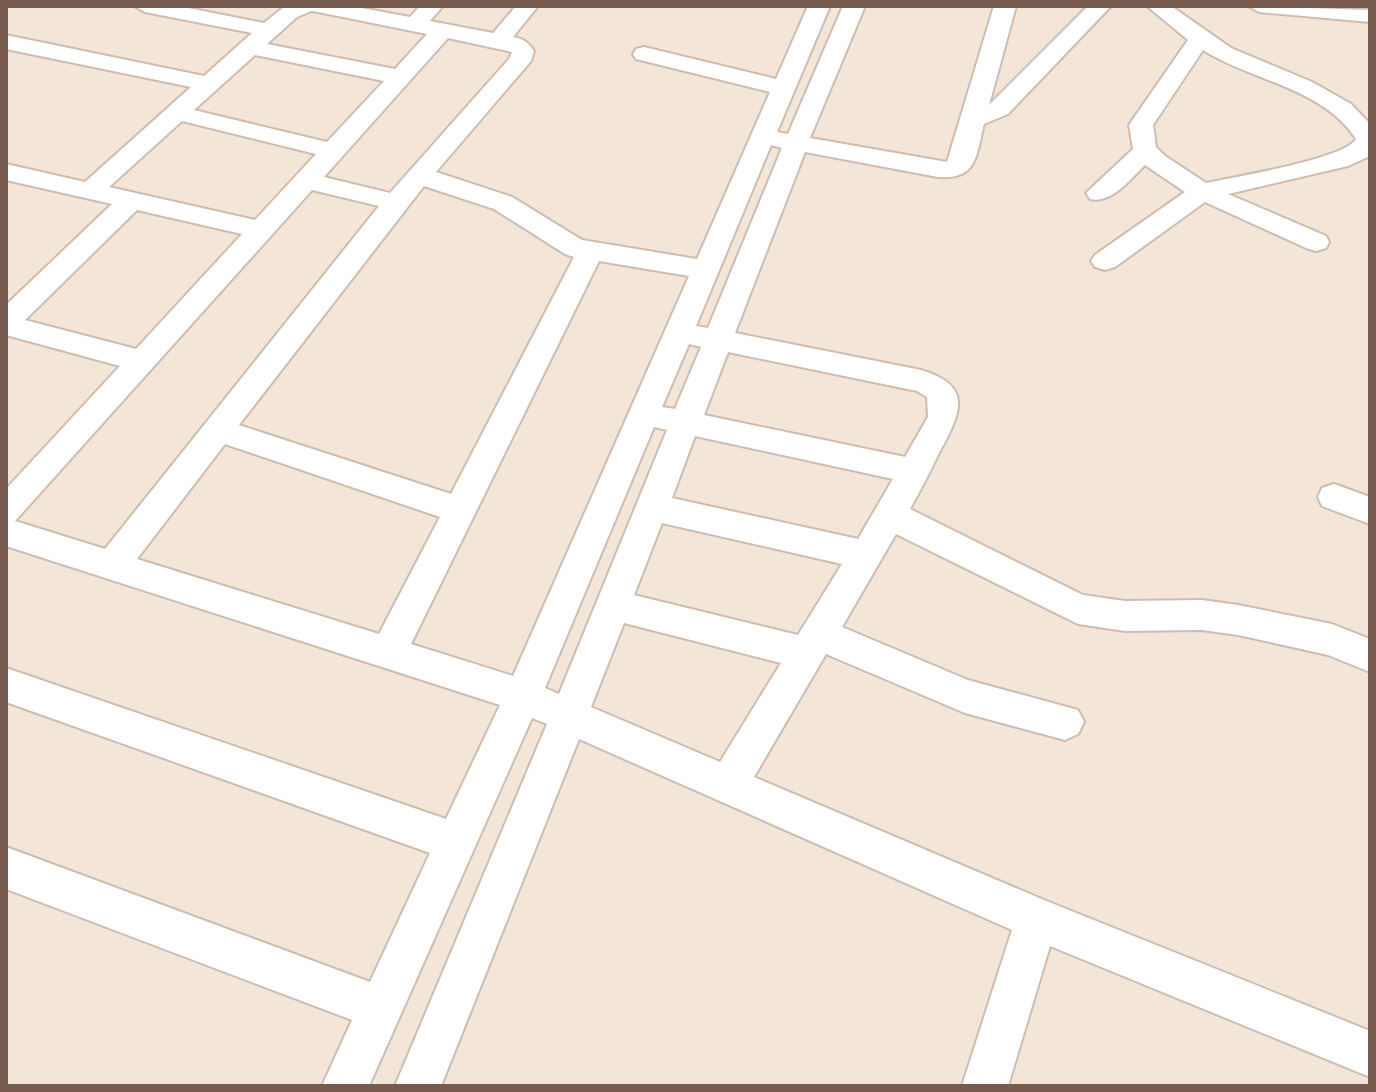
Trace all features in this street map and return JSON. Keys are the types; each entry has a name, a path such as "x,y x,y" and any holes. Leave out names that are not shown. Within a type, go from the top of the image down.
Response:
{"street":[{"path":"145,6 269,30"},
{"path":"90,191 289,12 304,6"},
{"path":"112,566 396,202 520,61 523,51 518,45 430,20 318,6"},
{"path":"499,40 527,6"},
{"path":"763,137 951,170 961,165 1005,6"},
{"path":"976,119 1000,109 1010,100 1100,6"},
{"path":"1105,261 1204,191 1339,161 1362,150 1369,140 1355,119 1333,104 1235,59 1158,6"},
{"path":"1259,6 1362,15 1370,33"},
{"path":"345,1086 523,696 815,15 850,17 796,143 569,716 418,1086"},
{"path":"6,511 401,77 430,20"},
{"path":"1201,37 1141,125 1146,151 1157,162 1204,191 1316,242"},
{"path":"6,42 209,84"},
{"path":"250,47 401,77"},
{"path":"644,54 786,82 823,81"},
{"path":"176,113 335,151"},
{"path":"1099,193 1146,151"},
{"path":"1339,161 1370,175"},
{"path":"8,175 262,230"},
{"path":"421,176 503,203 562,243 590,252 705,270"},
{"path":"307,181 396,202"},
{"path":"6,324 131,201"},
{"path":"388,653 590,252"},
{"path":"6,324 142,361"},
{"path":"679,332 935,385 942,393 943,417 890,515 728,785"},
{"path":"644,413 914,471"},
{"path":"218,430 460,510"},
{"path":"1334,497 1370,511"},
{"path":"651,507 866,555"},
{"path":"890,515 1078,609 1125,616 1202,615 1238,620 1332,640 1370,656"},
{"path":"6,532 523,696 1037,919 1370,1054"},
{"path":"613,605 813,643 965,696 1065,722"},
{"path":"6,685 456,842"},
{"path":"6,868 380,1008"},
{"path":"985,1086 1037,919"}],"shaded area":[{"path":"6,6 1370,6 1370,1086 6,1086"}]}
